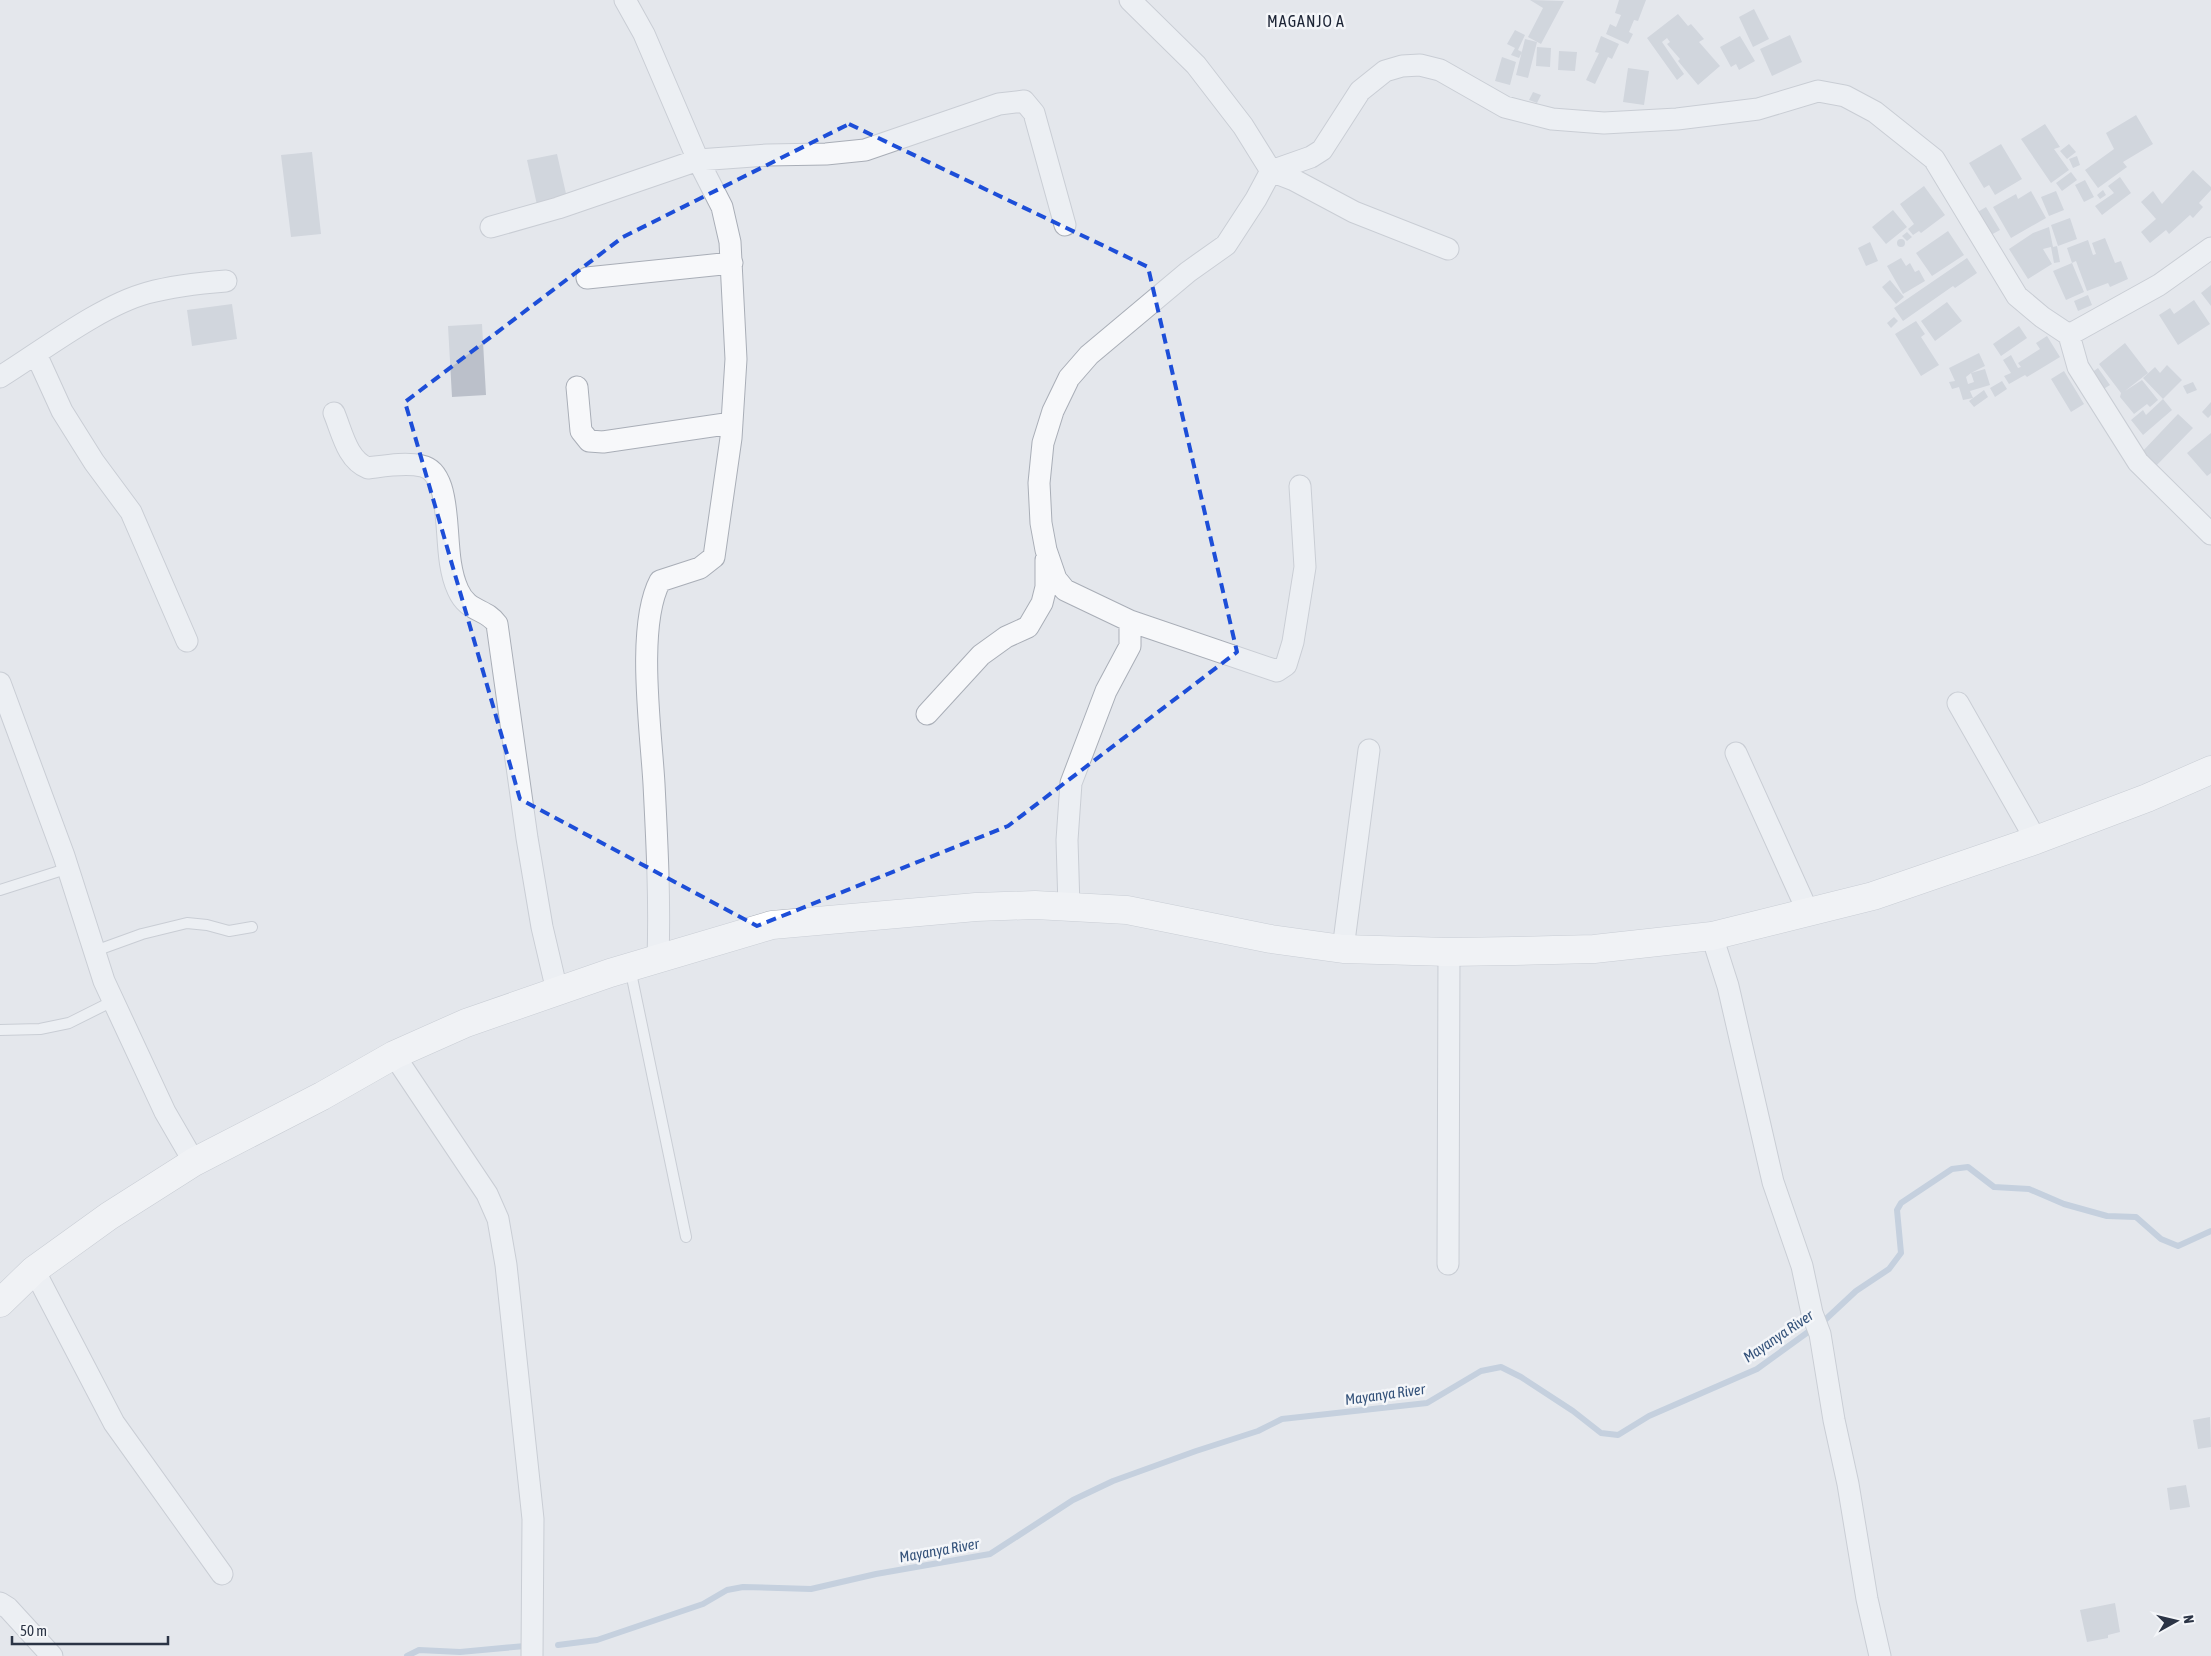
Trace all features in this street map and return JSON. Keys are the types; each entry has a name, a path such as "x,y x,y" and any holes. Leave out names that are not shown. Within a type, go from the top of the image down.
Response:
{"street":[{"path":"625,0 644,34 698,160 722,207 730,242 732,263 736,359 732,423 714,557 700,568 660,581 650,609 648,706 660,918 658,958"},
{"path":"1130,0 1196,65 1243,126 1271,171 1294,180 1354,212 1448,250"},
{"path":"1300,486 1305,568 1294,642 1286,665 1277,671 1130,621 1065,590 1056,578 1046,550 1041,524 1039,483 1044,444 1053,411 1069,378 1089,355 1188,272 1226,245 1256,199 1271,171 1311,157 1322,150 1360,91 1385,71 1402,66 1420,65 1440,70 1505,107 1552,119 1604,123 1677,119 1758,108 1818,91 1845,96 1875,112 1934,159 2017,296 2042,317 2069,335 2078,367 2138,462 2211,534"},
{"path":"491,227 558,208 698,160 767,155 826,154 865,150 999,104 1024,101 1034,114 1064,225"},
{"path":"2069,335 2159,285 2211,248"},
{"path":"587,278 732,263"},
{"path":"0,377 102,313 145,294 189,284 226,280"},
{"path":"36,354 62,411 94,462 131,512 187,641"},
{"path":"577,387 582,430 588,441 603,442 732,423"},
{"path":"334,413 354,460 360,466 368,468 422,466 433,471 441,487 451,563 457,589 464,602 493,618 497,624 530,856 542,927 557,991"},
{"path":"927,714 981,655 1006,637 1028,627 1042,603 1046,587 1046,550"},
{"path":"1069,907 1067,840 1071,784 1106,691 1130,646 1130,621"},
{"path":"0,683 69,868 94,951 113,1001 165,1112 194,1162"},
{"path":"1958,703 2036,840"},
{"path":"1344,948 1370,750"},
{"path":"1736,753 1808,912"},
{"path":"0,1303 34,1270 109,1216 194,1162 322,1096 394,1055 466,1022 658,958 772,925 976,907 1069,907 1127,910 1271,939 1344,948 1449,952 1594,949 1712,936 1873,896 2036,840 2148,798 2211,770"},
{"path":"1712,936 1728,986 1773,1182 1802,1266 1812,1313 1820,1334 1867,1599 1880,1656"},
{"path":"1448,1264 1449,952"},
{"path":"394,1055 487,1194 498,1219 506,1266 533,1519 532,1656"},
{"path":"34,1270 114,1423 222,1574"},
{"path":"0,1603 8,1608 52,1656"}],"lane":[{"path":"0,890 69,868"},
{"path":"94,951 142,934 187,923 207,925 229,931 252,927"},
{"path":"630,967 686,1237"},
{"path":"0,1030 40,1030 69,1022 113,1001"}],"highlighted area":[{"path":"849,124 1148,267 1237,652 1008,826 757,926 520,799 405,402 623,237"}],"building":[{"path":"1530,0 1564,1 1541,44 1528,37 1543,8"},
{"path":"1619,0 1646,0 1638,21 1634,20 1629,32 1633,34 1628,44 1606,34 1610,24 1616,27 1621,15 1615,13"},
{"path":"1754,9 1769,39 1753,47 1739,17"},
{"path":"1678,14 1688,26 1691,24 1704,39 1699,42 1720,66 1698,85 1678,61 1680,59 1667,44 1670,42 1667,38 1662,42 1684,74 1677,80 1647,38"},
{"path":"1515,30 1525,35 1518,50 1522,52 1519,58 1511,55 1515,48 1507,44"},
{"path":"1790,35 1802,62 1772,76 1760,49"},
{"path":"1601,36 1619,44 1612,59 1608,57 1595,84 1586,80 1599,53 1595,52"},
{"path":"1740,36 1755,61 1739,70 1736,64 1731,67 1720,47"},
{"path":"1525,39 1537,42 1528,78 1516,75"},
{"path":"1537,47 1551,48 1550,67 1536,66"},
{"path":"1559,51 1577,52 1575,71 1558,70"},
{"path":"1502,57 1516,62 1510,85 1495,81"},
{"path":"1628,68 1649,71 1644,105 1623,102"},
{"path":"1533,92 1541,95 1537,103 1529,100"},
{"path":"2136,115 2153,144 2123,162 2127,167 2098,188 2085,170 2114,149 2106,133"},
{"path":"2045,124 2060,147 2054,149 2069,170 2051,183 2021,139"},
{"path":"2001,144 2022,179 1995,195 1989,185 1984,188 1969,163"},
{"path":"2069,144 2076,152 2067,159 2060,151"},
{"path":"312,152 321,234 291,237 281,155"},
{"path":"557,154 567,198 537,205 527,160"},
{"path":"2077,156 2080,165 2073,168 2069,159"},
{"path":"2193,170 2211,187 2211,190 2199,203 2203,207 2193,218 2190,215 2169,234 2166,230 2150,243 2141,232 2156,219 2141,202 2153,191 2162,204"},
{"path":"2071,172 2077,180 2062,191 2056,183"},
{"path":"2120,177 2131,193 2102,215 2095,206 2114,193 2108,186"},
{"path":"2085,180 2094,197 2084,202 2075,185"},
{"path":"1924,186 1945,215 1921,233 1919,231 1913,235 1908,229 1914,224 1900,204"},
{"path":"2103,190 2106,195 2100,199 2097,195"},
{"path":"2031,191 2046,218 2011,238 1993,207 2016,194 2018,199"},
{"path":"2056,191 2064,210 2049,216 2041,197"},
{"path":"1986,207 2000,230 1989,236 1976,213"},
{"path":"1893,210 1907,227 1886,244 1872,227"},
{"path":"2070,218 2077,239 2058,246 2051,225"},
{"path":"2049,227 2053,247 2057,246 2060,262 2054,263 2051,247 2043,249 2052,264 2028,279 2009,249 2033,233"},
{"path":"1948,231 1964,255 1932,276 1916,253"},
{"path":"1907,232 1912,237 1907,241 1902,236"},
{"path":"2105,238 2115,263 2121,261 2128,279 2110,287 2108,283 2087,291 2076,261 2072,263 2067,248 2088,240 2093,255 2096,254 2092,243"},
{"path":"1901,239 1905,243 1901,247 1897,243"},
{"path":"1870,242 1878,261 1866,266 1858,248"},
{"path":"1901,258 1906,266 1910,263 1915,272 1919,270 1925,281 1903,294 1887,266"},
{"path":"1967,258 1977,273 1955,288 1953,286 1903,321 1894,308"},
{"path":"2072,263 2084,292 2066,300 2053,271"},
{"path":"1890,280 1904,297 1896,304 1882,287"},
{"path":"2211,285 2211,306 2201,293"},
{"path":"2088,295 2092,305 2078,311 2074,301"},
{"path":"2194,300 2210,324 2178,345 2159,315 2170,308 2174,314"},
{"path":"1947,302 1962,321 1935,341 1921,321"},
{"path":"232,304 237,339 192,346 187,310"},
{"path":"1894,317 1898,321 1891,328 1887,323"},
{"path":"1916,321 1925,334 1921,337 1939,365 1921,376 1895,334"},
{"path":"482,324 486,395 452,397 448,326"},
{"path":"2019,326 2027,338 2001,356 1993,344"},
{"path":"2047,336 2060,357 2027,377 2025,375 2009,384 2004,376 2011,373 2003,360 2011,355 2018,368 2021,367 2018,363 2040,349 2036,343"},
{"path":"2125,343 2148,373 2125,391 2142,380 2158,400 2150,407 2147,404 2134,414 2120,397 2121,393 2099,364"},
{"path":"1979,353 1985,366 1971,373 1985,369 1990,385 1970,391 1973,398 1963,400 1959,387 1952,389 1949,382 1955,381 1949,368","holes":["1971,373 1974,382 1968,384 1966,377"]},
{"path":"2167,365 2182,380 2163,399 2143,378 2155,367 2160,373"},
{"path":"2098,368 2110,385 2102,390 2091,373"},
{"path":"2064,371 2084,404 2071,412 2051,379"},
{"path":"2002,381 2007,389 1995,397 1990,388"},
{"path":"2193,382 2197,390 2187,394 2183,386"},
{"path":"1984,390 1988,397 1974,407 1969,401"},
{"path":"2163,399 2172,410 2143,435 2131,420 2143,410 2146,415"},
{"path":"2211,402 2211,415 2208,418 2202,412"},
{"path":"2178,414 2193,428 2155,467 2141,453"},
{"path":"2211,433 2211,473 2207,476 2187,453"},
{"path":"2210,1417 2211,1447 2198,1449 2193,1420"},
{"path":"2186,1485 2190,1507 2170,1510 2167,1488"},
{"path":"2115,1603 2120,1632 2108,1635 2108,1638 2087,1642 2080,1610"}],"waterway":[{"name":"Mayanya River","path":"558,1645 597,1640 703,1604 727,1590 743,1587 811,1589 876,1574 990,1554 1073,1500 1113,1481 1258,1431 1282,1419 1427,1403 1481,1371 1501,1367 1521,1377 1573,1411 1601,1433 1618,1435 1649,1416 1757,1369 1826,1319 1856,1291 1889,1269 1901,1253 1897,1210 1901,1203 1952,1169 1968,1167 1994,1187 2029,1189 2064,1204 2107,1216 2136,1217 2161,1239 2178,1246 2211,1231"},
{"name":"Mayanya River","path":"407,1656 419,1650 460,1652 525,1646"}],"district":[{"name":"MAGANJO A","path":"1306,21"}]}
